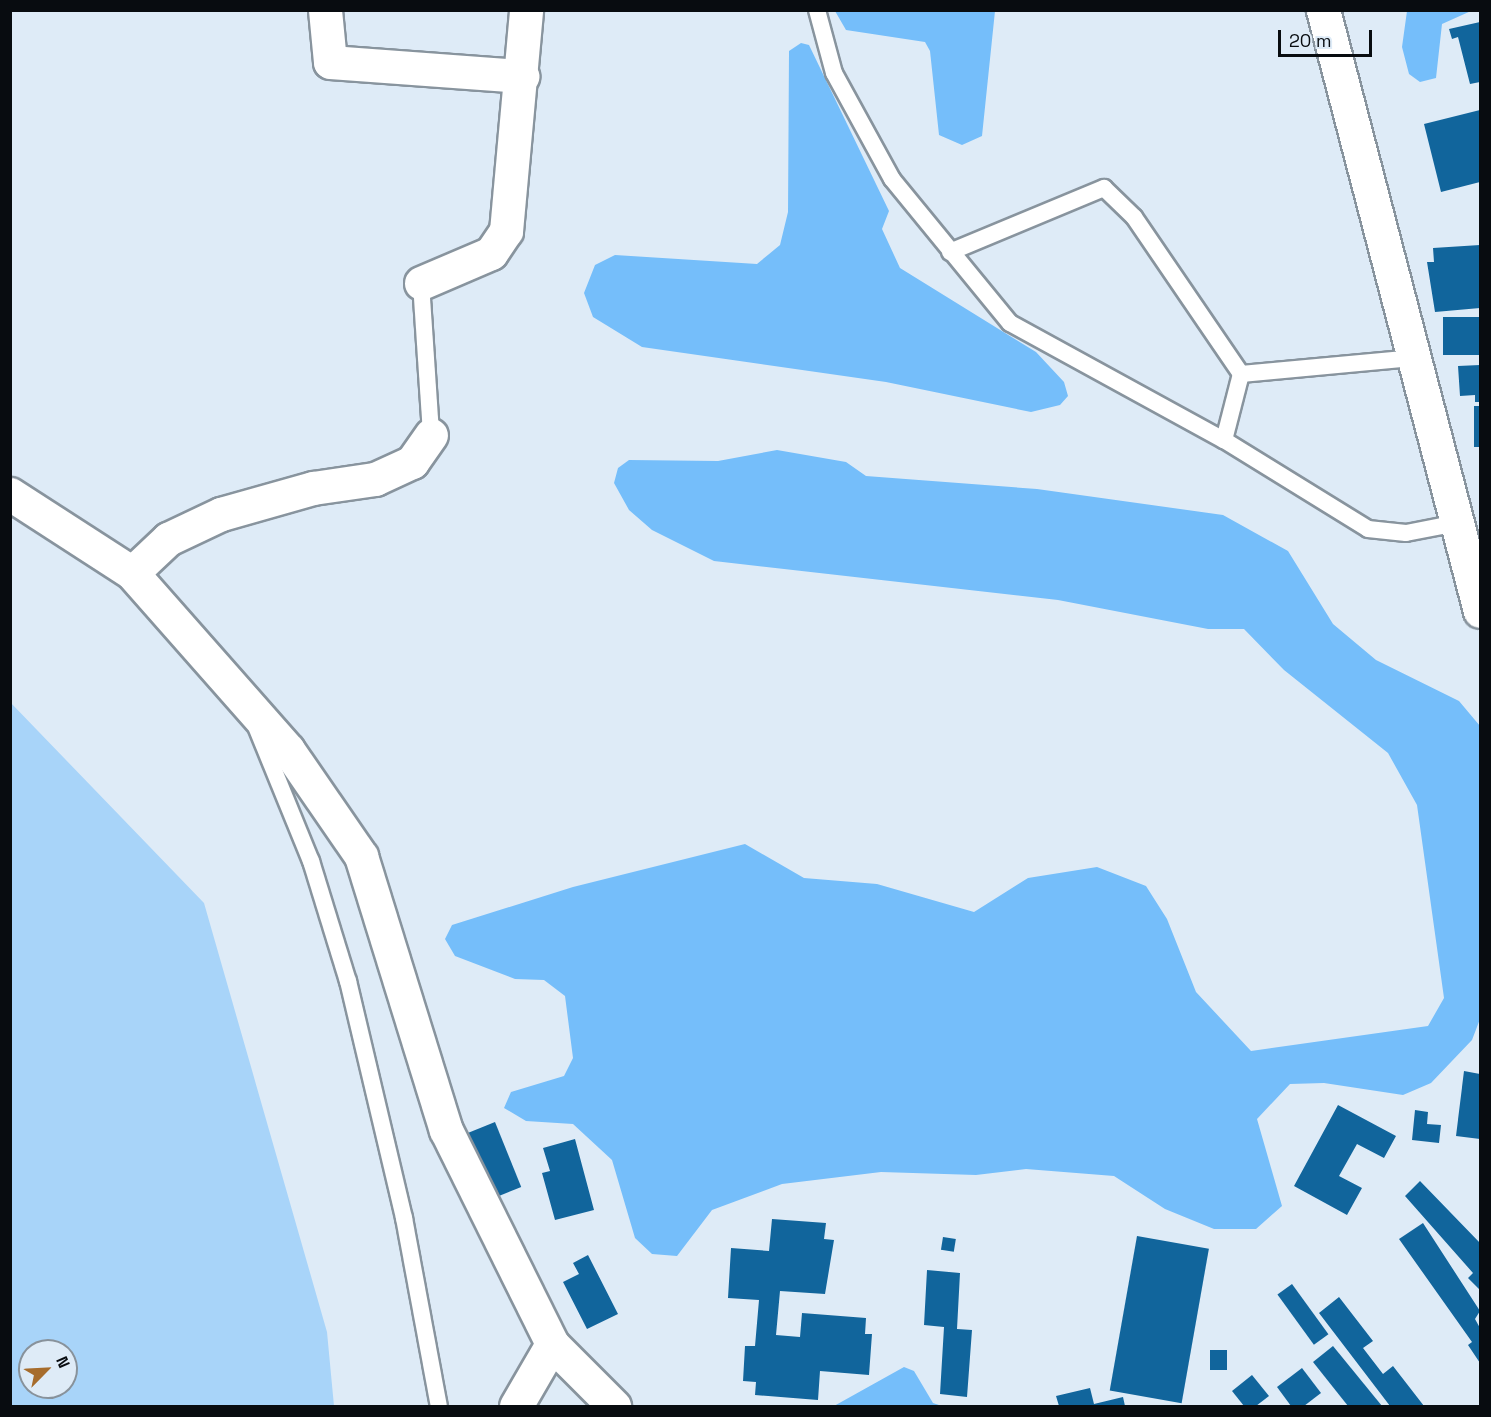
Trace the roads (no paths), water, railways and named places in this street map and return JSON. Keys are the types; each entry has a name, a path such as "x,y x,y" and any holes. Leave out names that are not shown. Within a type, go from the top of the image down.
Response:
{"street":[{"path":"326,10 330,62 522,76"},
{"path":"421,283 491,253 506,231 522,76 526,10"},
{"path":"1323,10 1412,358 1480,611"},
{"path":"132,573 168,539 221,514 313,488 375,479 412,462 431,435"},
{"path":"10,494 132,573 288,750 362,856 446,1130 552,1344 614,1407"},
{"path":"516,1407 552,1344"}],"lane":[{"path":"817,10 834,73 892,179 1010,323 1224,440 1368,529 1406,533 1458,523"},
{"path":"950,252 1104,188 1134,217 1240,374 1224,440"},
{"path":"421,283 431,435"},
{"path":"1240,374 1412,358"},
{"path":"245,700 311,861 348,981 404,1218 439,1407"}]}
